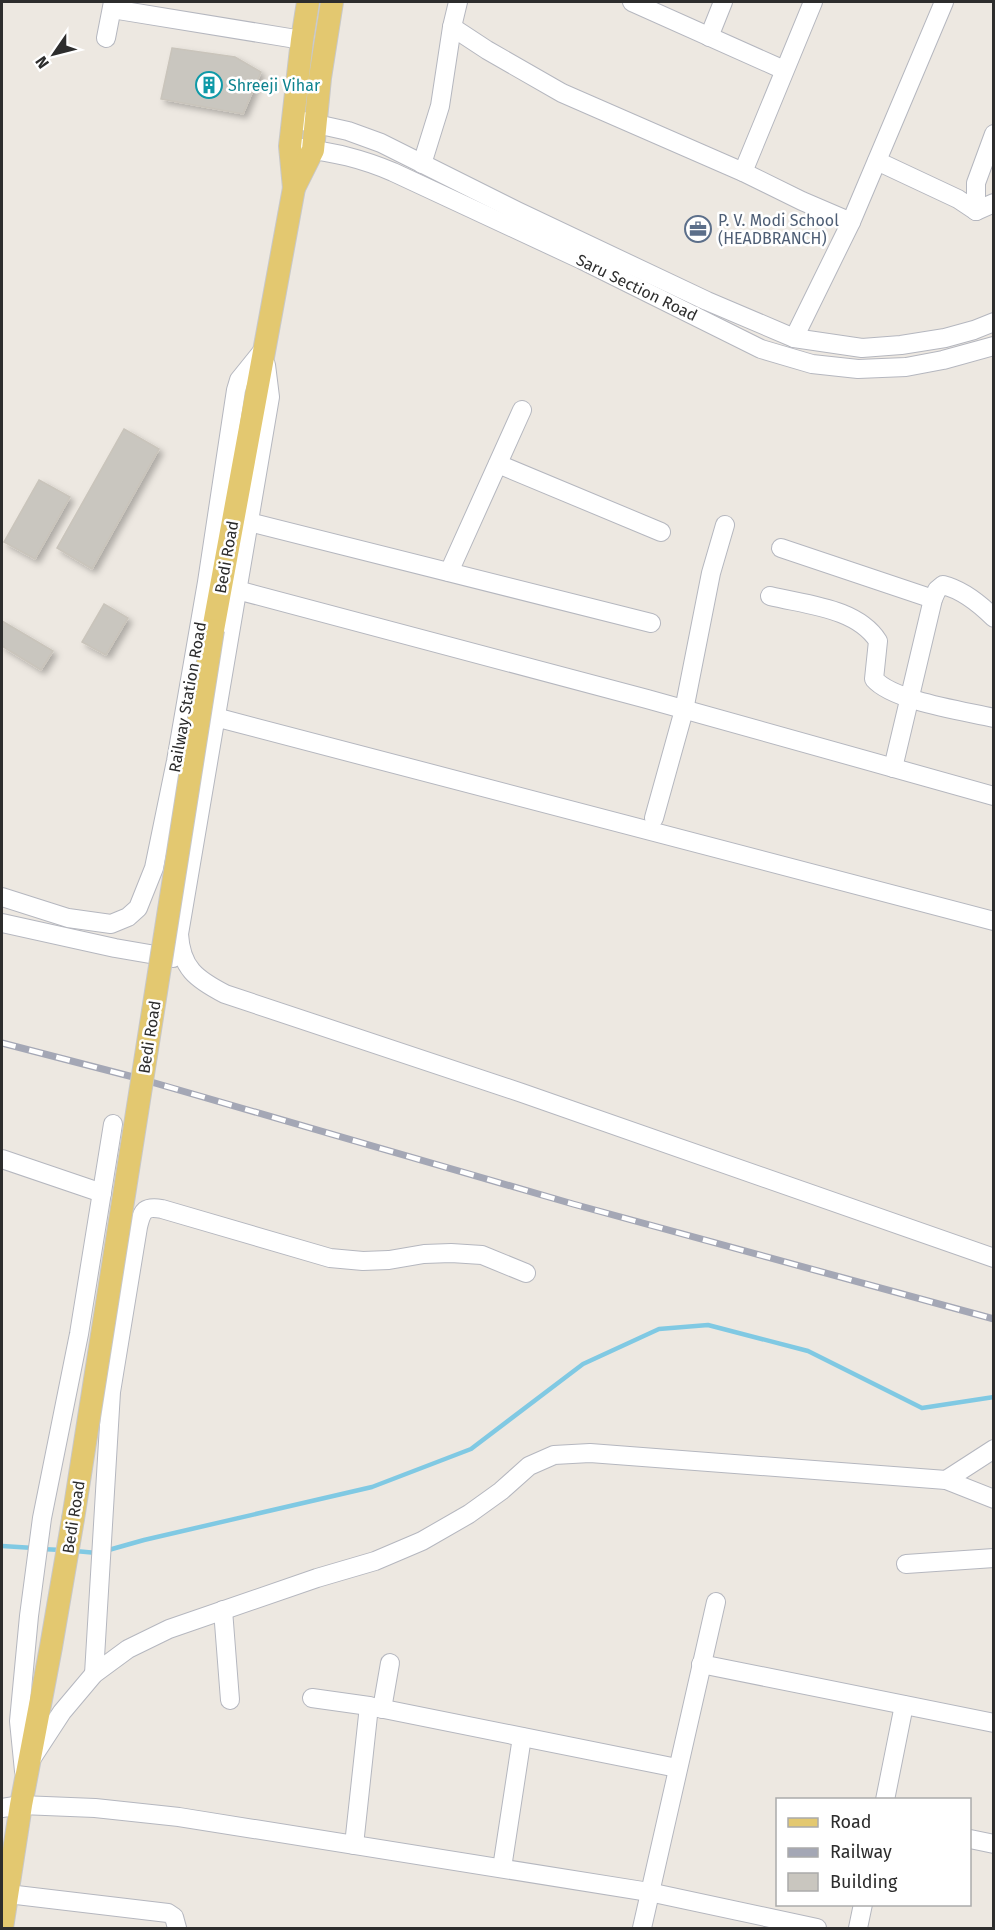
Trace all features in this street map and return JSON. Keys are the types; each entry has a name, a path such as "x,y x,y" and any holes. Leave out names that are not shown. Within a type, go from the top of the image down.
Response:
{"main road":[{"path":"294,188 290,146 302,40 309,2"},
{"path":"313,150 320,78 332,2"},
{"name":"Bedi Road","path":"2,1929 11,1807 28,1771 36,1734 118,1242 165,925 209,653 255,390 294,188 313,150"}],"street":[{"path":"422,164 440,106 458,2"},
{"path":"632,2 784,70"},
{"path":"709,37 723,2"},
{"path":"743,171 813,2"},
{"path":"794,338 850,222 944,2"},
{"path":"106,38 113,5 302,40"},
{"path":"452,27 562,93 633,126 743,171 850,222"},
{"name":"Saru Section Road","path":"293,119 348,131 381,142 707,302 794,338 862,348 901,345 945,338 993,322"},
{"path":"976,211 976,183 993,134"},
{"name":"Saru Section Road","path":"290,146 341,153 363,159 612,274 761,349 813,364 858,369 906,367 943,360 993,346"},
{"path":"877,161 958,199 976,211"},
{"path":"976,211 993,203"},
{"path":"264,349 270,397 179,934 183,960 191,971 204,983 225,994 522,1093 993,1258"},
{"name":"Railway Station Road","path":"2,897 68,918 111,924 128,917 138,908 154,868 176,761 207,582 236,390 239,380 264,349"},
{"path":"449,572 522,410"},
{"path":"498,464 661,532"},
{"path":"249,522 651,623"},
{"path":"654,818 684,710 711,573 725,525"},
{"path":"781,548 935,594"},
{"path":"893,768 935,594 946,570"},
{"path":"935,594 944,585 953,587 968,596 993,618"},
{"path":"237,590 993,796"},
{"path":"770,596 848,615 869,628 878,641 874,679 886,688 909,698 993,718"},
{"path":"215,717 993,921"},
{"path":"2,923 115,948 183,960"},
{"path":"28,1771 19,1721 29,1616 42,1518 79,1334 113,1124"},
{"path":"2,1159 102,1193"},
{"path":"94,1674 111,1392 138,1227 145,1210 152,1207 162,1209 330,1257 363,1261 389,1260 424,1254 482,1255 526,1273"},
{"path":"946,1480 993,1449"},
{"path":"28,1771 62,1712 94,1674 128,1649 169,1629 375,1561 422,1541 469,1514 501,1491 529,1466 554,1455 590,1453 946,1480 993,1499"},
{"path":"906,1564 993,1558"},
{"path":"642,1929 716,1602"},
{"path":"223,1610 230,1700"},
{"path":"354,1845 375,1708 390,1663"},
{"path":"701,1664 993,1723"},
{"path":"312,1698 375,1708 678,1768"},
{"path":"885,1798 904,1705"},
{"path":"502,1868 522,1737"},
{"path":"11,1807 95,1808 179,1817 649,1892 817,1929"},
{"path":"971,1839 993,1844"},
{"path":"5,1896 168,1913 174,1917 177,1929"},
{"path":"858,1929 863,1906"}],"building":[{"name":"Shreeji Vihar","path":"172,48 235,57 261,72 243,114 161,99"},
{"path":"124,429 159,449 92,569 57,548"},
{"path":"39,480 70,497 35,559 4,542"},
{"path":"104,604 128,618 106,655 82,642"},
{"path":"2,621 53,651 41,670 2,646"}],"waterway":[{"path":"105,1551 372,1487 471,1449 583,1364 659,1329 708,1325 808,1351 922,1408 994,1397"},
{"path":"2,1546 34,1548"},
{"path":"42,1549 61,1550"},
{"path":"75,1551 97,1553"}],"railway":[{"path":"2,1043 141,1079 573,1204 994,1319"}],"place":[{"name":"Shreeji Vihar","path":"209,85"},
{"name":"P. V. Modi School (HEADBRANCH)","path":"698,229"}]}
